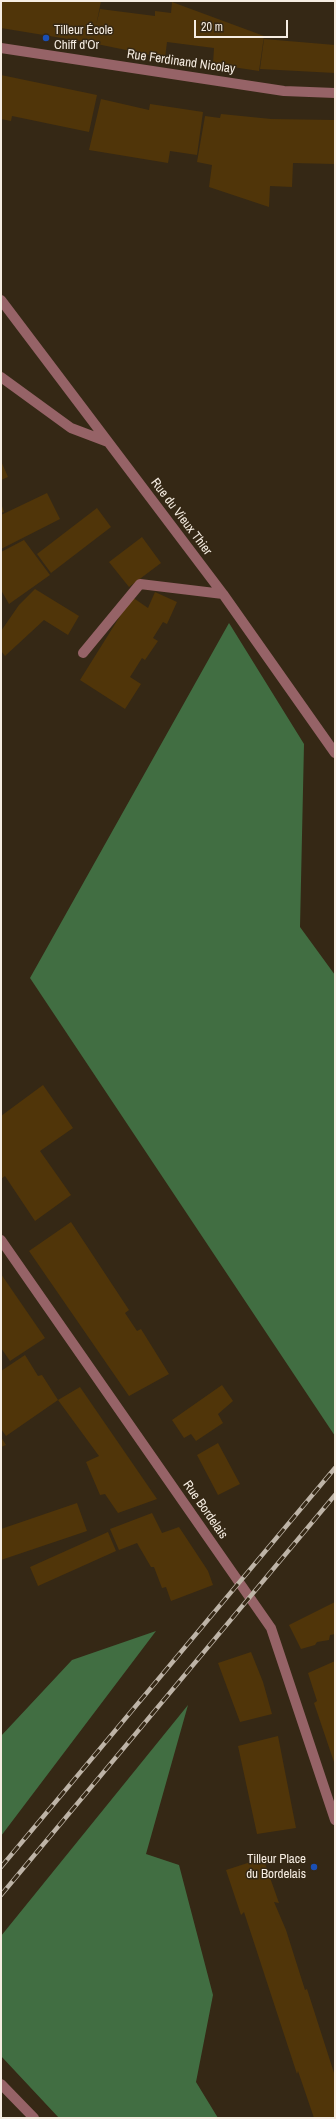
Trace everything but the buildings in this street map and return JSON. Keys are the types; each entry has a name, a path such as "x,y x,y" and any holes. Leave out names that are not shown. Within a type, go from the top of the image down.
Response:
{"street":[{"name":"Rue Ferdinand Nicolay","path":"1,48 284,90 335,92"},
{"name":"Rue du Vieux Thier","path":"1,300 223,594 335,753"},
{"path":"1,377 71,428 109,442"},
{"path":"83,653 140,584 223,594"},
{"name":"Rue Bordelais","path":"1,1240 271,1628 335,1820"},
{"path":"1,2084 34,2118"}],"green space":[{"path":"229,623 304,744 300,927 335,975 335,1436 30,978"},
{"path":"156,1631 1,1836 1,1736 72,1660"},
{"path":"188,1705 146,1854 179,1865 213,1995 196,2082 218,2118 59,2118 1,2056 1,1936"}],"railway":[{"path":"1,1867 335,1468"},
{"path":"1,1895 335,1495"}],"place":[{"name":"Tilleur École Chiff d'Or","path":"46,38"},
{"name":"Tilleur Place du Bordelais","path":"314,1867"}]}
